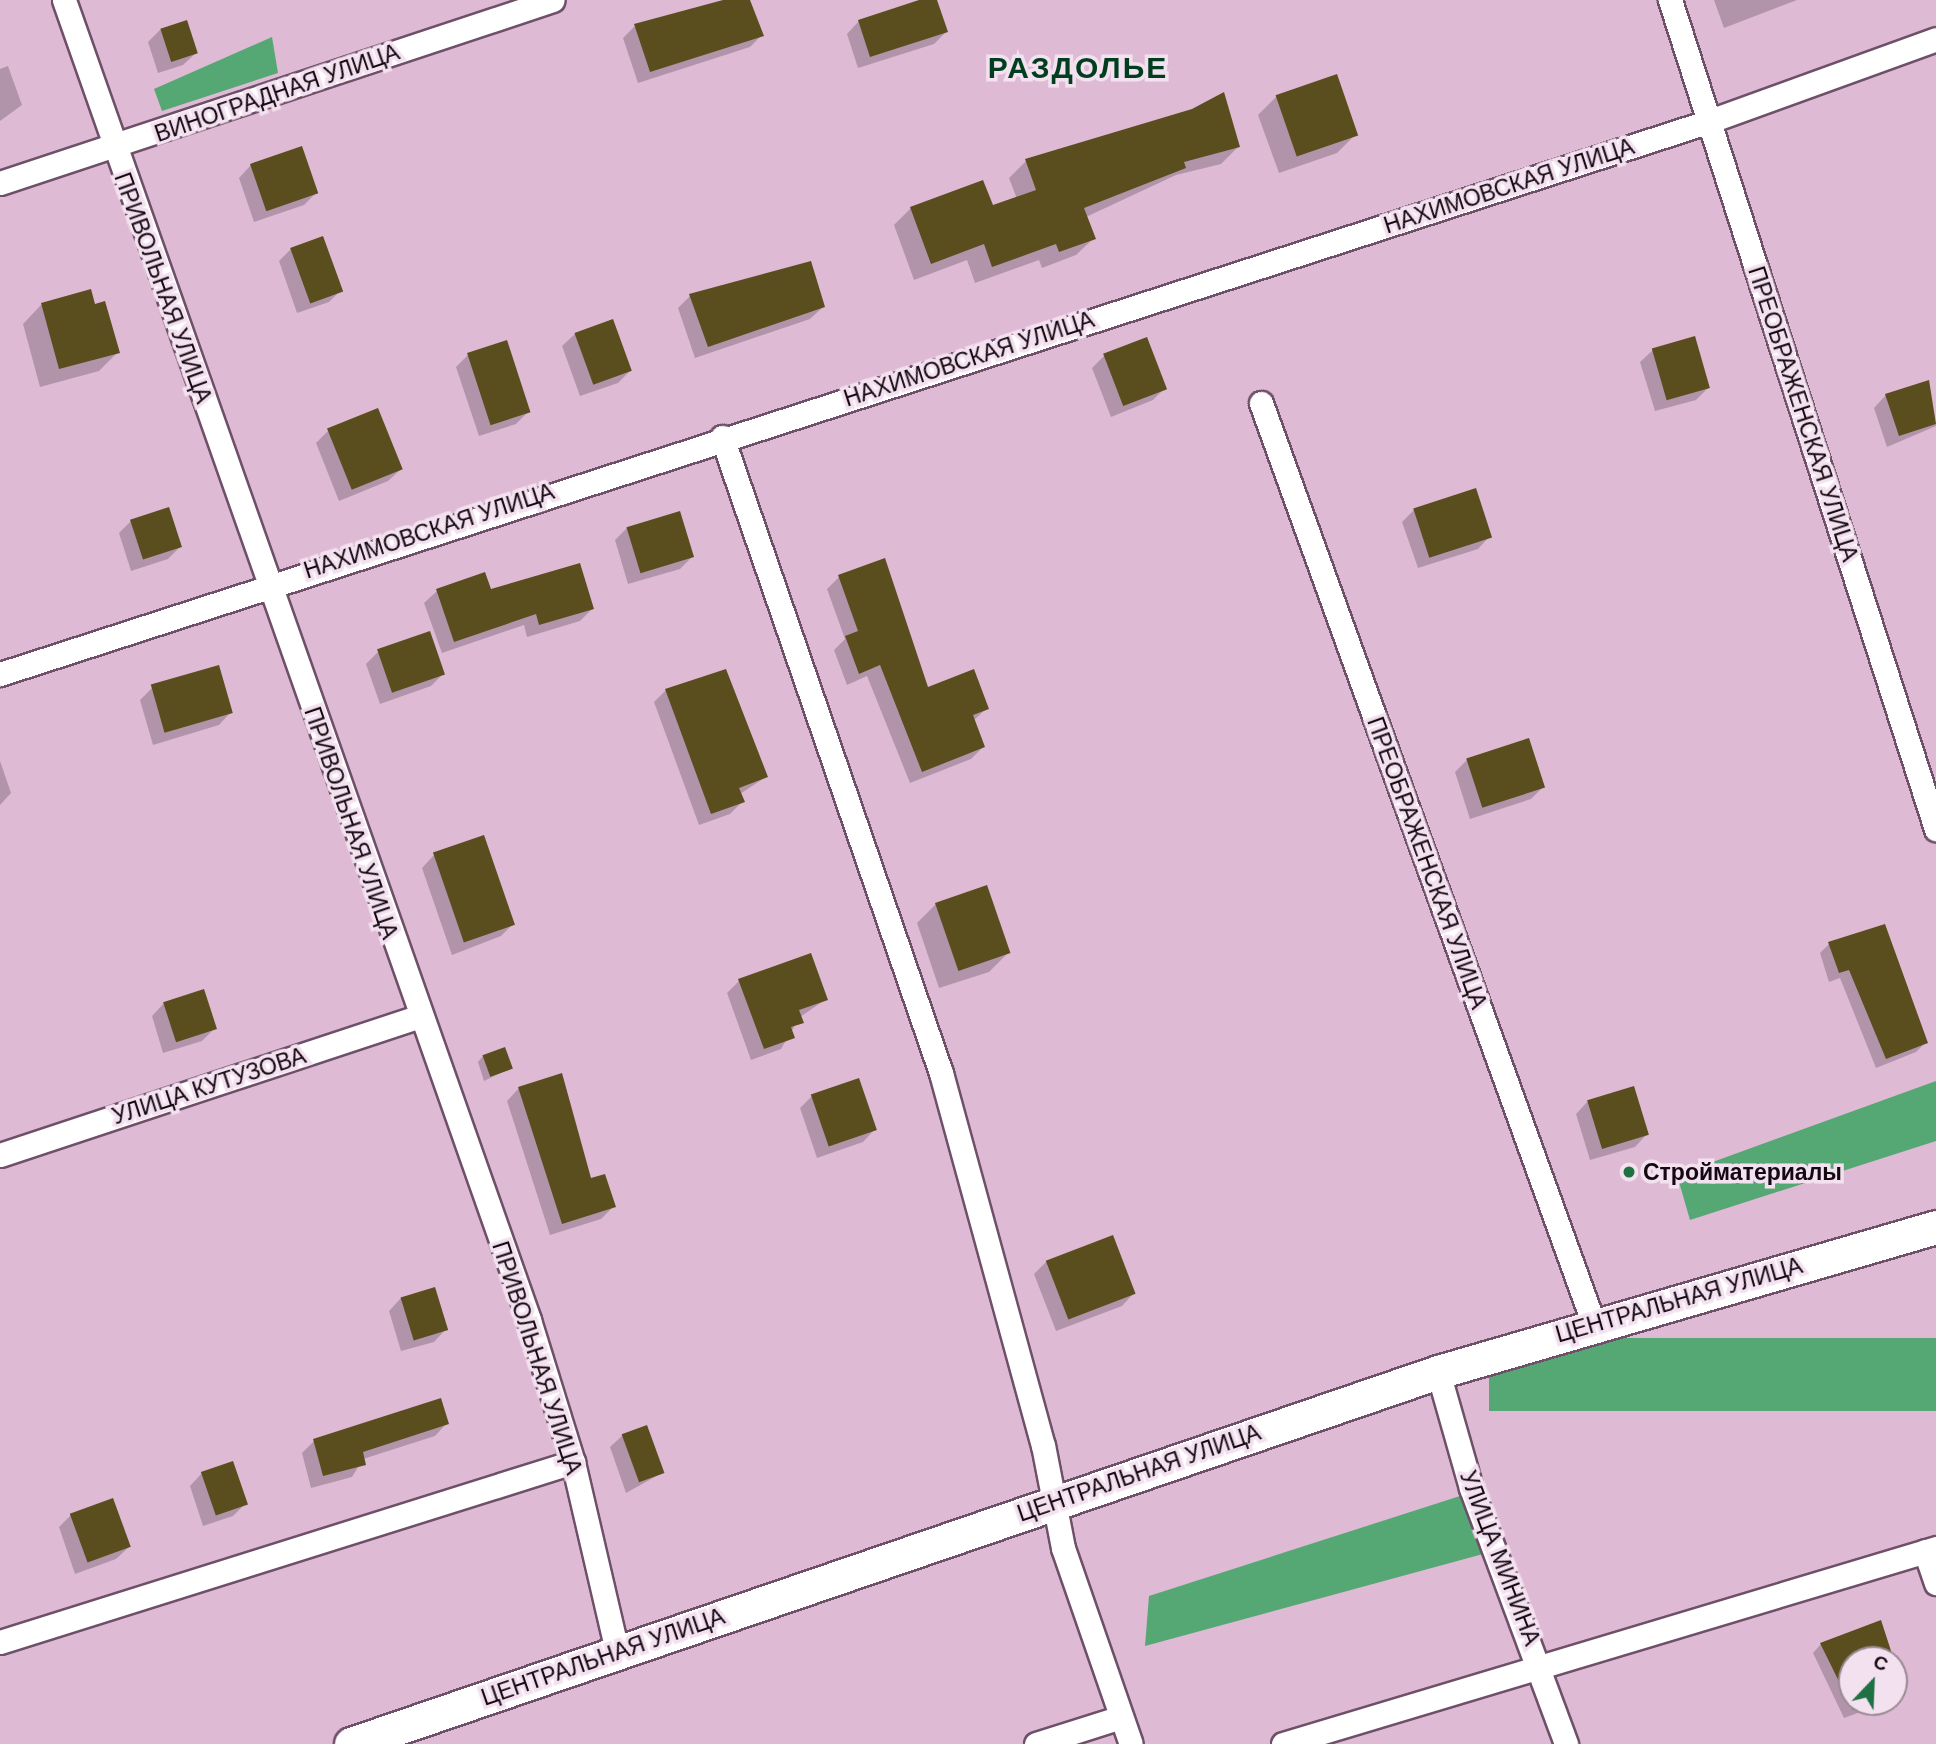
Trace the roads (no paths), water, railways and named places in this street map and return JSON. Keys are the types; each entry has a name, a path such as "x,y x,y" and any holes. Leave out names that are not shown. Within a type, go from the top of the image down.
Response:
{"main road":[{"name":"ЦЕНТРАЛЬНАЯ УЛИЦА","path":"351,1744 1438,1372 1593,1322 1936,1227"}],"street":[{"name":"ПРИВОЛЬНАЯ УЛИЦА","path":"64,0 113,148 268,583 418,1017 529,1320 573,1462 617,1651"},
{"name":"ВИНОГРАДНАЯ УЛИЦА","path":"0,183 113,148 553,0"},
{"name":"ПРЕОБРАЖЕНСКАЯ УЛИЦА","path":"1670,0 1936,829"},
{"name":"НАХИМОВСКАЯ УЛИЦА","path":"0,674 268,583 1710,121 1936,39"},
{"name":"ПРЕОБРАЖЕНСКАЯ УЛИЦА","path":"1261,404 1593,1322"},
{"path":"722,438 941,1073 1053,1503 1131,1744"},
{"name":"УЛИЦА КУТУЗОВА","path":"0,1155 418,1017"},
{"name":"УЛИЦА МИНИНА","path":"1438,1372 1471,1488 1540,1663 1566,1744"},
{"path":"0,1642 573,1462"},
{"path":"1283,1744 1540,1663 1931,1549 1936,1583"},
{"path":"1037,1744 1121,1717"}],"place":[{"name":"Стройматериалы","path":"1629,1172"}],"district":[{"name":"РАЗДОЛЬЕ","path":"1078,68"}]}
